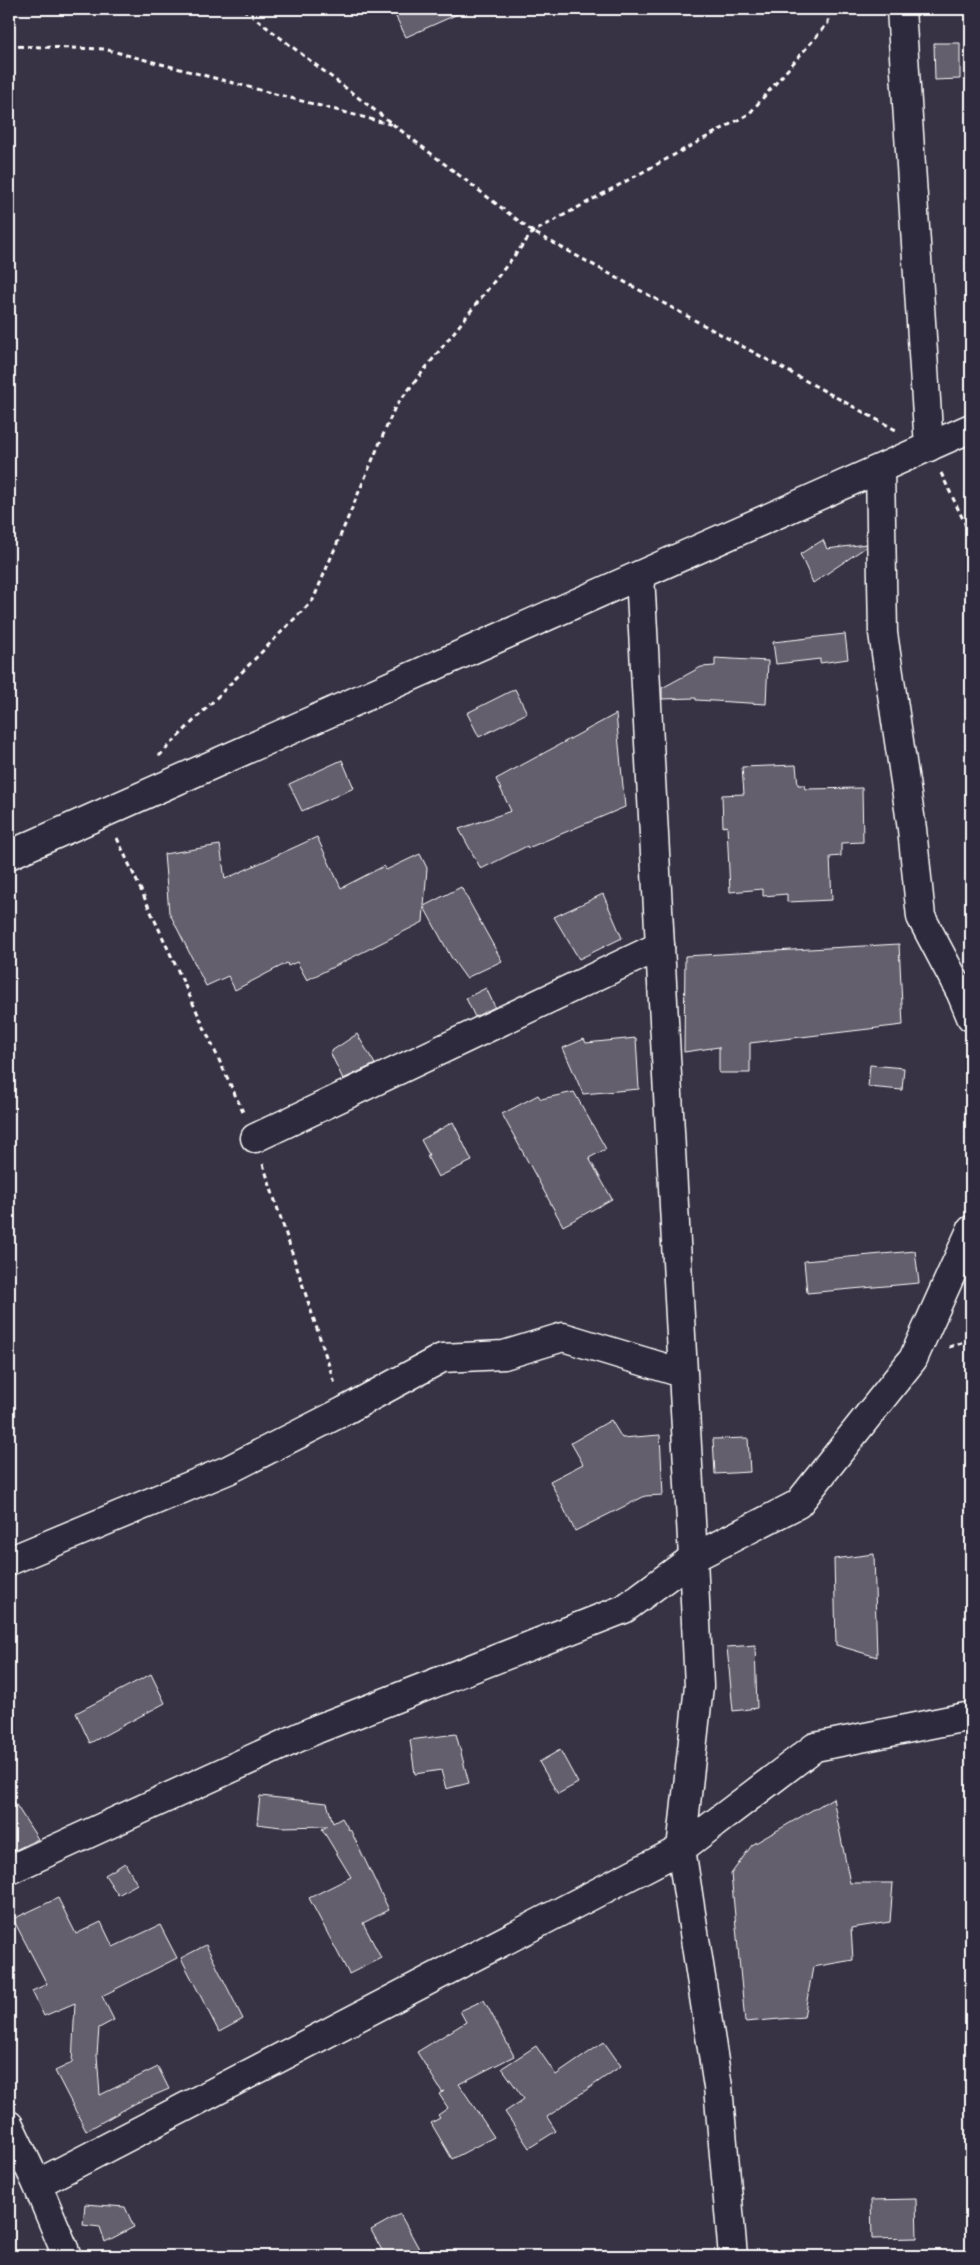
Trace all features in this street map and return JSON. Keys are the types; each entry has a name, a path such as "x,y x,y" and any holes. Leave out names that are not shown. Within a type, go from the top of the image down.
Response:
{"street":[{"path":"901,9 929,447"},
{"path":"9,856 971,428"},
{"path":"880,469 883,633 912,829 921,917 961,993 971,1018"},
{"path":"640,575 682,1373 694,1558 698,1686 682,1849 718,2087 733,2256"},
{"path":"255,1138 660,946"},
{"path":"9,1870 317,1729 624,1609 694,1558 798,1504 913,1359 971,1230"},
{"path":"9,1561 228,1470 344,1411 442,1358 504,1354 563,1337 682,1373"},
{"path":"37,2184 682,1849 815,1748 971,1716"},
{"path":"9,2125 37,2184 67,2256"}],"path":[{"path":"243,9 534,232 830,396 929,447 971,536"},
{"path":"158,756 313,600 395,407 534,232 749,114 828,23 830,9"},
{"path":"9,46 104,48 395,126"},
{"path":"105,812 255,1138 344,1411"}],"building":[{"path":"392,9 469,9 406,37"},
{"path":"934,43 960,43 960,79 935,80"},
{"path":"823,540 827,549 866,544 866,547 813,583 800,554"},
{"path":"845,634 848,659 820,663 820,659 776,664 773,642"},
{"path":"715,658 768,661 766,704 696,700 696,698 662,699 662,688 701,667 715,666"},
{"path":"515,689 527,713 479,737 467,713"},
{"path":"616,714 625,807 528,848 527,846 481,869 459,829 511,811 496,779"},
{"path":"342,760 354,788 302,811 289,784"},
{"path":"796,765 798,785 804,785 805,789 862,788 863,842 841,843 841,856 830,857 832,900 787,902 787,894 763,896 763,889 730,892 727,826 723,827 722,795 744,794 742,767"},
{"path":"317,837 341,888 384,866 386,870 420,854 427,868 424,906 461,887 502,961 466,978 451,957 424,907 423,922 307,980 297,962 288,966 287,963 235,990 228,976 206,986 169,912 164,854 220,845 225,879"},
{"path":"603,894 622,938 579,959 554,917"},
{"path":"899,944 903,1025 750,1043 750,1073 719,1073 719,1047 684,1052 685,956"},
{"path":"486,988 495,1007 475,1017 466,998"},
{"path":"357,1034 375,1064 343,1079 330,1052"},
{"path":"636,1038 639,1089 583,1094 563,1048 584,1039 586,1043"},
{"path":"870,1065 904,1068 902,1090 868,1087"},
{"path":"574,1092 606,1149 589,1158 612,1199 563,1226 502,1114 538,1095 541,1099"},
{"path":"453,1122 472,1161 438,1177 421,1140"},
{"path":"915,1251 919,1283 807,1293 804,1261"},
{"path":"611,1420 622,1438 660,1435 663,1495 645,1496 575,1531 550,1481 583,1464 571,1443"},
{"path":"748,1438 750,1472 715,1474 713,1439"},
{"path":"874,1554 877,1657 836,1645 834,1559"},
{"path":"755,1645 757,1708 733,1711 727,1647"},
{"path":"151,1674 165,1703 90,1743 76,1713"},
{"path":"456,1734 469,1783 446,1789 441,1770 415,1774 410,1740"},
{"path":"560,1750 578,1783 558,1794 539,1762"},
{"path":"9,1794 38,1839 9,1853"},
{"path":"260,1796 327,1803 333,1823 342,1818 350,1829 389,1910 363,1923 381,1958 349,1974 309,1898 351,1877 322,1829 328,1826 281,1827 257,1824"},
{"path":"833,1798 850,1883 893,1883 890,1922 851,1928 853,1960 813,1967 804,2017 745,2022 731,1874 752,1845"},
{"path":"125,1863 137,1884 118,1895 105,1875"},
{"path":"58,1898 76,1934 101,1922 113,1947 160,1925 177,1958 102,1996 114,2020 99,2028 97,2055 100,2095 158,2067 169,2089 136,2103 86,2131 55,2071 72,2063 75,2003 44,2016 32,1991 47,1984 13,1919"},
{"path":"206,1945 243,2019 219,2032 181,1958"},
{"path":"484,2000 514,2056 459,2084 494,2137 452,2159 431,2123 440,2118 438,2115 448,2108 439,2094 444,2091 442,2092 417,2052 466,2022 460,2011"},
{"path":"604,2042 621,2066 547,2117 556,2131 529,2148 505,2112 524,2099 502,2068 536,2046 556,2075"},
{"path":"916,2199 917,2238 872,2239 871,2200"},
{"path":"85,2204 125,2207 134,2227 105,2242 100,2227 83,2225"},
{"path":"400,2214 423,2256 385,2256 371,2230"}]}
